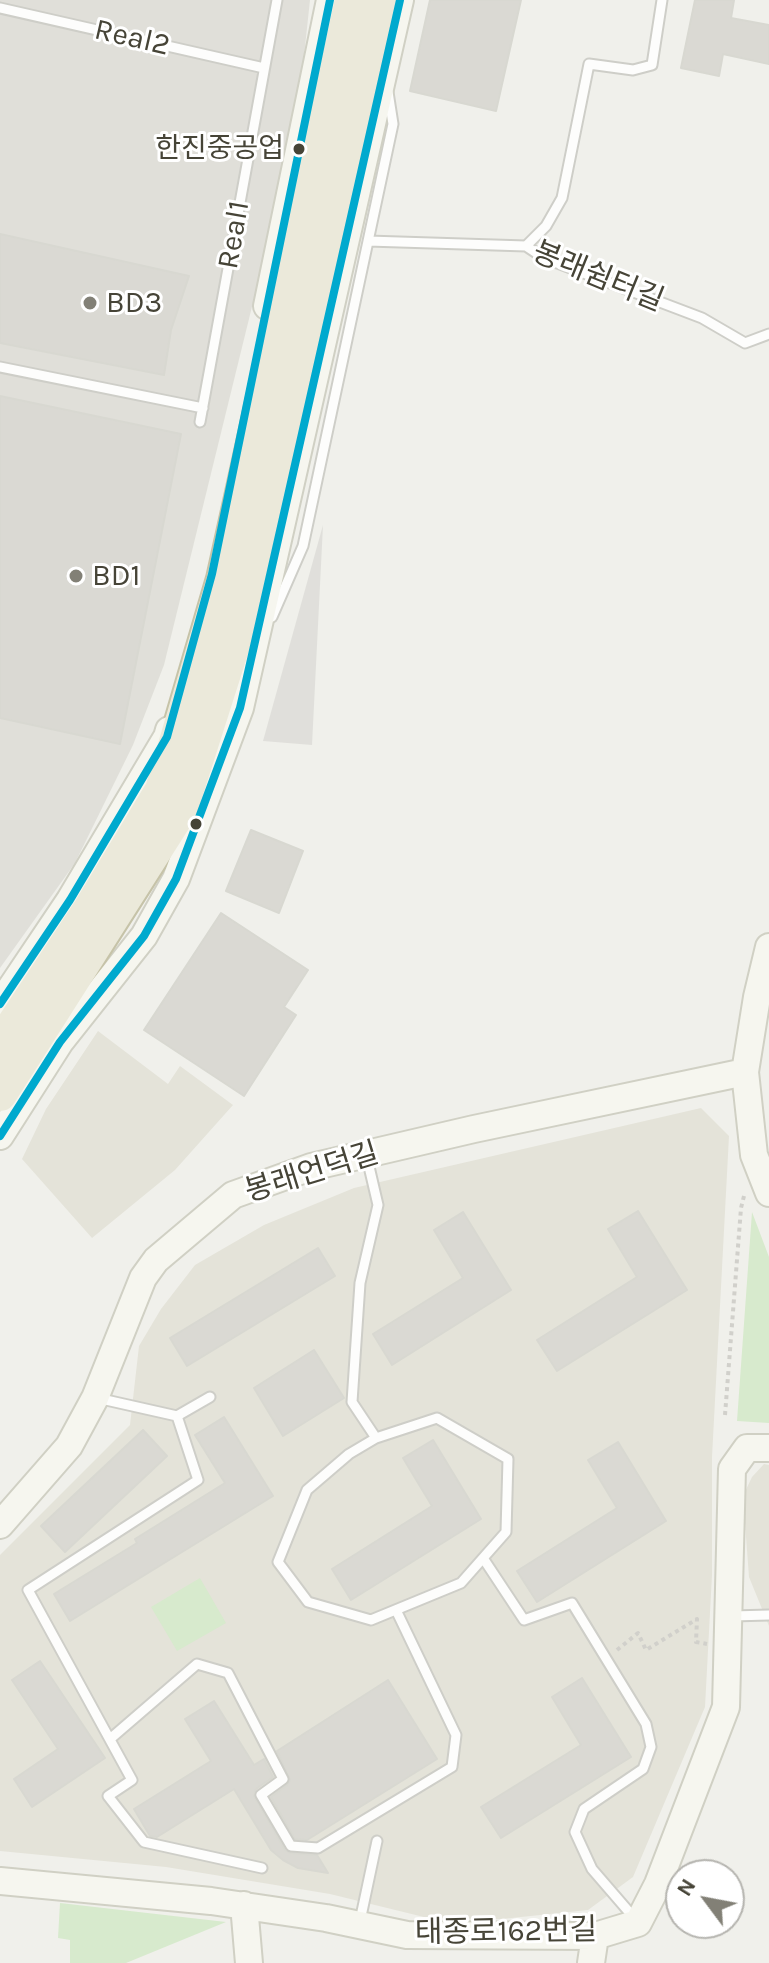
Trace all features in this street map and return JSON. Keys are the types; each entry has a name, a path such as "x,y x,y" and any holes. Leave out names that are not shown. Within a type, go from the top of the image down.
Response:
{"highway":[{"path":"0,1045 89,911 162,790 224,579 352,0"},
{"path":"6,1105 180,811 233,645 380,0"}],"main road":[{"path":"0,1004 70,900 167,737 212,574 330,0"},
{"path":"0,1136 6,1105 144,936 176,879 240,708 400,0"},
{"path":"757,1194 745,1072 769,947"},
{"name":"봉래언덕길","path":"0,1525 69,1446 95,1398 143,1278 156,1260 233,1195 311,1167 745,1072"},
{"name":"태종로162번길","path":"0,1881 244,1905 407,1935 595,1936 638,1923 658,1884 726,1707 732,1469 747,1448 769,1448"},
{"path":"244,1905 249,1963"},
{"path":"591,1963 595,1936"}],"lane":[{"name":"Real1","path":"200,422 277,0"},
{"path":"526,246 546,226 562,198 589,64 633,70 652,65 662,0"},
{"name":"Real2","path":"0,8 264,68"},
{"path":"252,660 303,546 393,124 385,68"},
{"name":"봉래쉼터길","path":"368,241 526,246 544,258 702,318 745,343 769,334"},
{"path":"0,367 203,408"},
{"path":"366,1154 378,1205 360,1283 352,1402 376,1438"},
{"path":"95,1398 177,1416 210,1397"},
{"path":"177,1416 198,1480 28,1590 132,1780 108,1796 144,1842 262,1868"},
{"path":"437,1418 508,1459 506,1532 461,1583 371,1620 308,1602 278,1562 307,1490 349,1454 376,1438 437,1418"},
{"path":"483,1558 524,1620 572,1603 646,1724 651,1747 643,1769 584,1809 575,1832 592,1869 638,1923"},
{"path":"110,1739 197,1664 228,1673 283,1779 261,1795 291,1846 318,1848 452,1767 456,1735 396,1610"},
{"path":"728,1617 769,1615"},
{"path":"360,1925 377,1841"}],"path":[{"path":"725,1415 741,1208 757,1194"},
{"path":"606,1659 638,1633 646,1650 697,1619 696,1642 709,1644"}],"shaded area":[{"path":"0,0 310,0 304,56 275,213 164,665 133,745 75,863 0,968"},
{"path":"323,525 312,745 263,741"},
{"path":"98,1031 168,1084 180,1066 233,1105 175,1170 92,1238 22,1159 46,1109"},
{"path":"701,1108 729,1136 712,1457 712,1575 705,1707 633,1877 588,1910 502,1919 428,1918 330,1894 166,1867 0,1851 0,1555 130,1425 139,1346 161,1309 195,1265 264,1225 354,1188"},
{"path":"764,1464 769,1465 769,1626 749,1577 743,1496 752,1477"}],"green space":[{"path":"752,1212 769,1257 769,1423 737,1421"},
{"path":"200,1578 226,1623 177,1651 151,1607"},
{"path":"60,1903 226,1922 126,1963 70,1963 70,1940 58,1938"}],"building":[{"path":"430,0 521,0 496,111 410,91"},
{"path":"695,0 734,0 731,18 769,25 769,64 723,54 719,76 681,68"},
{"name":"BD3","path":"0,234 189,276 171,330 164,375 0,343"},
{"name":"BD1","path":"0,396 181,434 120,744 0,718"},
{"path":"251,830 303,851 279,913 226,891"},
{"path":"221,913 308,970 284,1007 296,1015 244,1096 144,1030"},
{"path":"638,1211 687,1290 557,1371 537,1340 637,1277 608,1229"},
{"path":"463,1212 511,1290 392,1365 373,1334 463,1278 434,1230"},
{"path":"318,1248 335,1276 187,1366 170,1338"},
{"path":"314,1350 344,1398 283,1436 254,1388"},
{"path":"224,1417 273,1496 70,1621 54,1594 137,1543 135,1539 225,1483 195,1435"},
{"path":"143,1430 167,1456 65,1552 41,1526"},
{"path":"433,1440 481,1519 351,1600 332,1569 432,1506 403,1458"},
{"path":"618,1442 666,1521 537,1602 517,1571 617,1508 588,1460"},
{"path":"40,1661 105,1758 32,1807 14,1779 58,1749 12,1680"},
{"path":"582,1678 631,1757 501,1838 481,1807 581,1745 552,1697"},
{"path":"388,1680 437,1759 307,1840 295,1839 271,1797 290,1780 277,1751"},
{"path":"214,1701 254,1765 264,1759 273,1777 256,1789 254,1796 285,1850 317,1855 328,1873 298,1868 271,1850 234,1789 157,1837 150,1836 134,1809 211,1761 185,1719"}],"transit line":[{"path":"0,1004 70,900 167,737 212,574 330,0"},
{"path":"0,1136 60,1042 144,936 176,879 240,708 400,0"}],"place":[{"name":"한진중공업","path":"299,149"},
{"name":"BD3","path":"90,303"},
{"name":"BD1","path":"76,576"}]}
